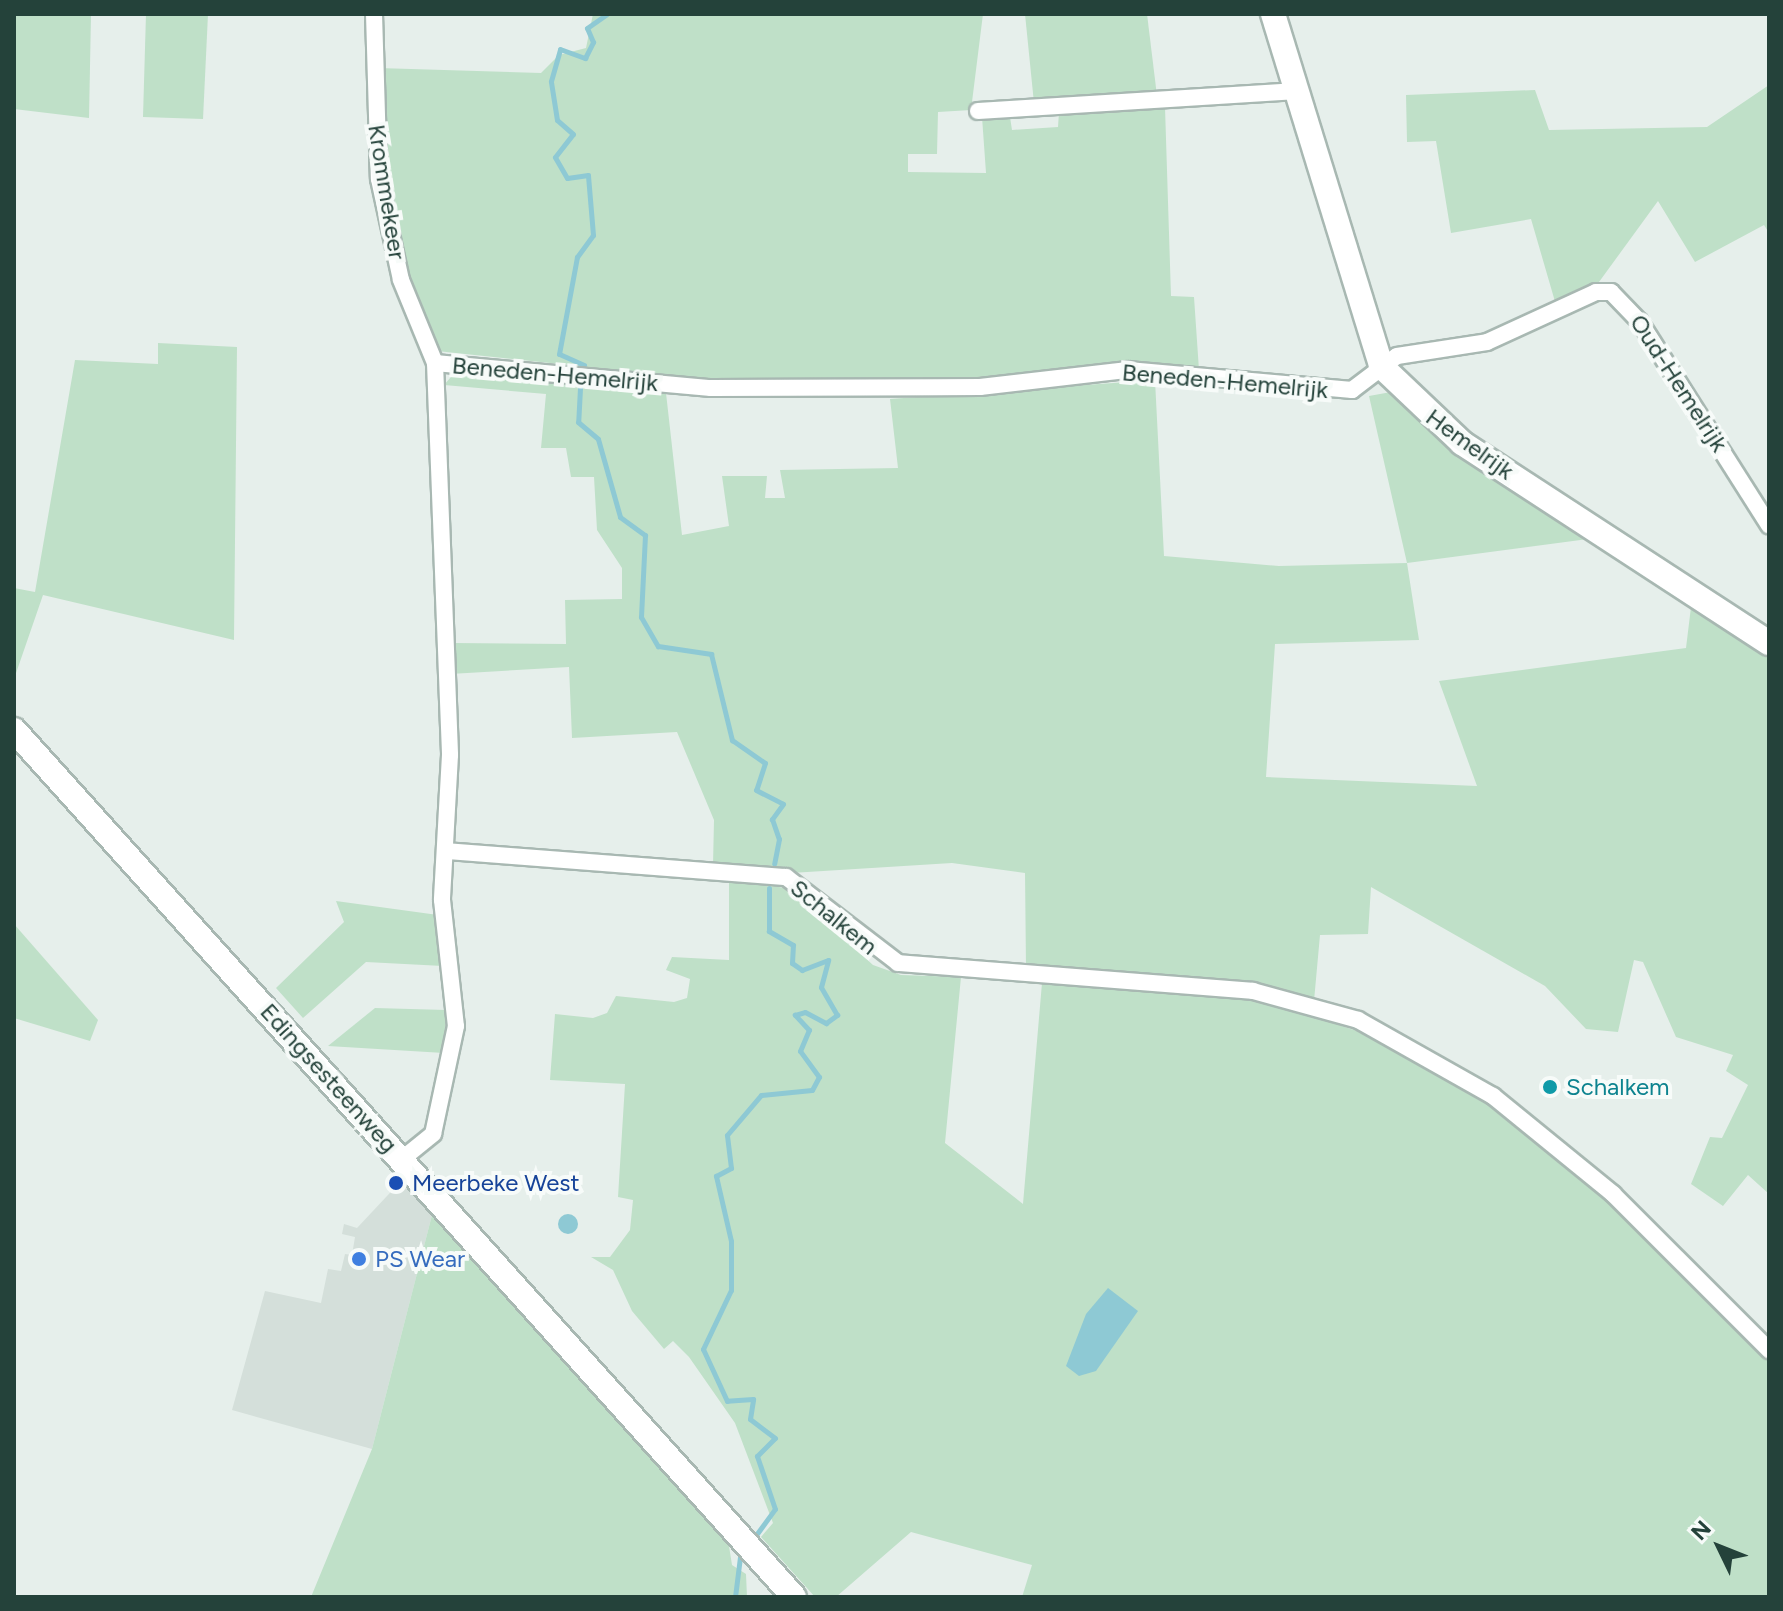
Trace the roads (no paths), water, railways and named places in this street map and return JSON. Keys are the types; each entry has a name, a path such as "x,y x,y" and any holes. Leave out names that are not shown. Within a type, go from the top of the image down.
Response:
{"main road":[{"name":"Hemelrijk","path":"1273,14 1293,91 1381,366 1462,443 1769,643"},
{"name":"Edingsesteenweg","path":"14,711 88,809"},
{"name":"Edingsesteenweg","path":"14,730 794,1597"}],"street":[{"name":"Krommekeer","path":"374,14 379,179 401,280 435,363"},
{"path":"978,111 1293,91"},
{"name":"Oud-Hemelrijk","path":"1381,366 1397,356 1497,339 1586,296 1611,292 1640,322 1769,525"},
{"name":"Beneden-Hemelrijk","path":"402,1159 433,1134 456,1026 442,900 450,755 435,363 711,388 980,387 1128,370 1316,392 1352,390 1381,366"},
{"name":"Schalkem","path":"446,851 786,877 898,963 1253,991 1358,1020 1454,1070 1510,1110 1613,1194 1769,1350"}],"water":[{"path":"568,1214 575,1217 578,1224 575,1231 568,1234 561,1231 558,1224 561,1217"},
{"path":"1108,1288 1138,1311 1096,1371 1079,1376 1066,1366 1086,1314"}],"waterway":[{"path":"584,365 559,354 577,257 593,235 588,175 567,178 555,157 573,134 557,120 551,81 560,49 585,58 593,42 587,28 607,14"},
{"path":"580,388 578,422 598,439 620,517 645,535 641,617 658,646 711,654 732,740 765,763 756,790 783,804 772,819 779,839 774,864"},
{"path":"756,1535 775,1509 757,1456 775,1438 750,1419 753,1399 727,1401 703,1349 731,1290 731,1241 716,1176 731,1168 727,1135 761,1095 812,1090 819,1077 800,1051 809,1030 795,1015 805,1012 826,1023 837,1015 821,987 828,960 802,970 792,963 793,945 769,931 769,888"},
{"path":"735,1597 740,1557"}],"place":[{"name":"Schalkem","path":"1550,1087"},
{"name":"Meerbeke West","path":"396,1183"},
{"name":"PS Wear","path":"359,1259"}]}
